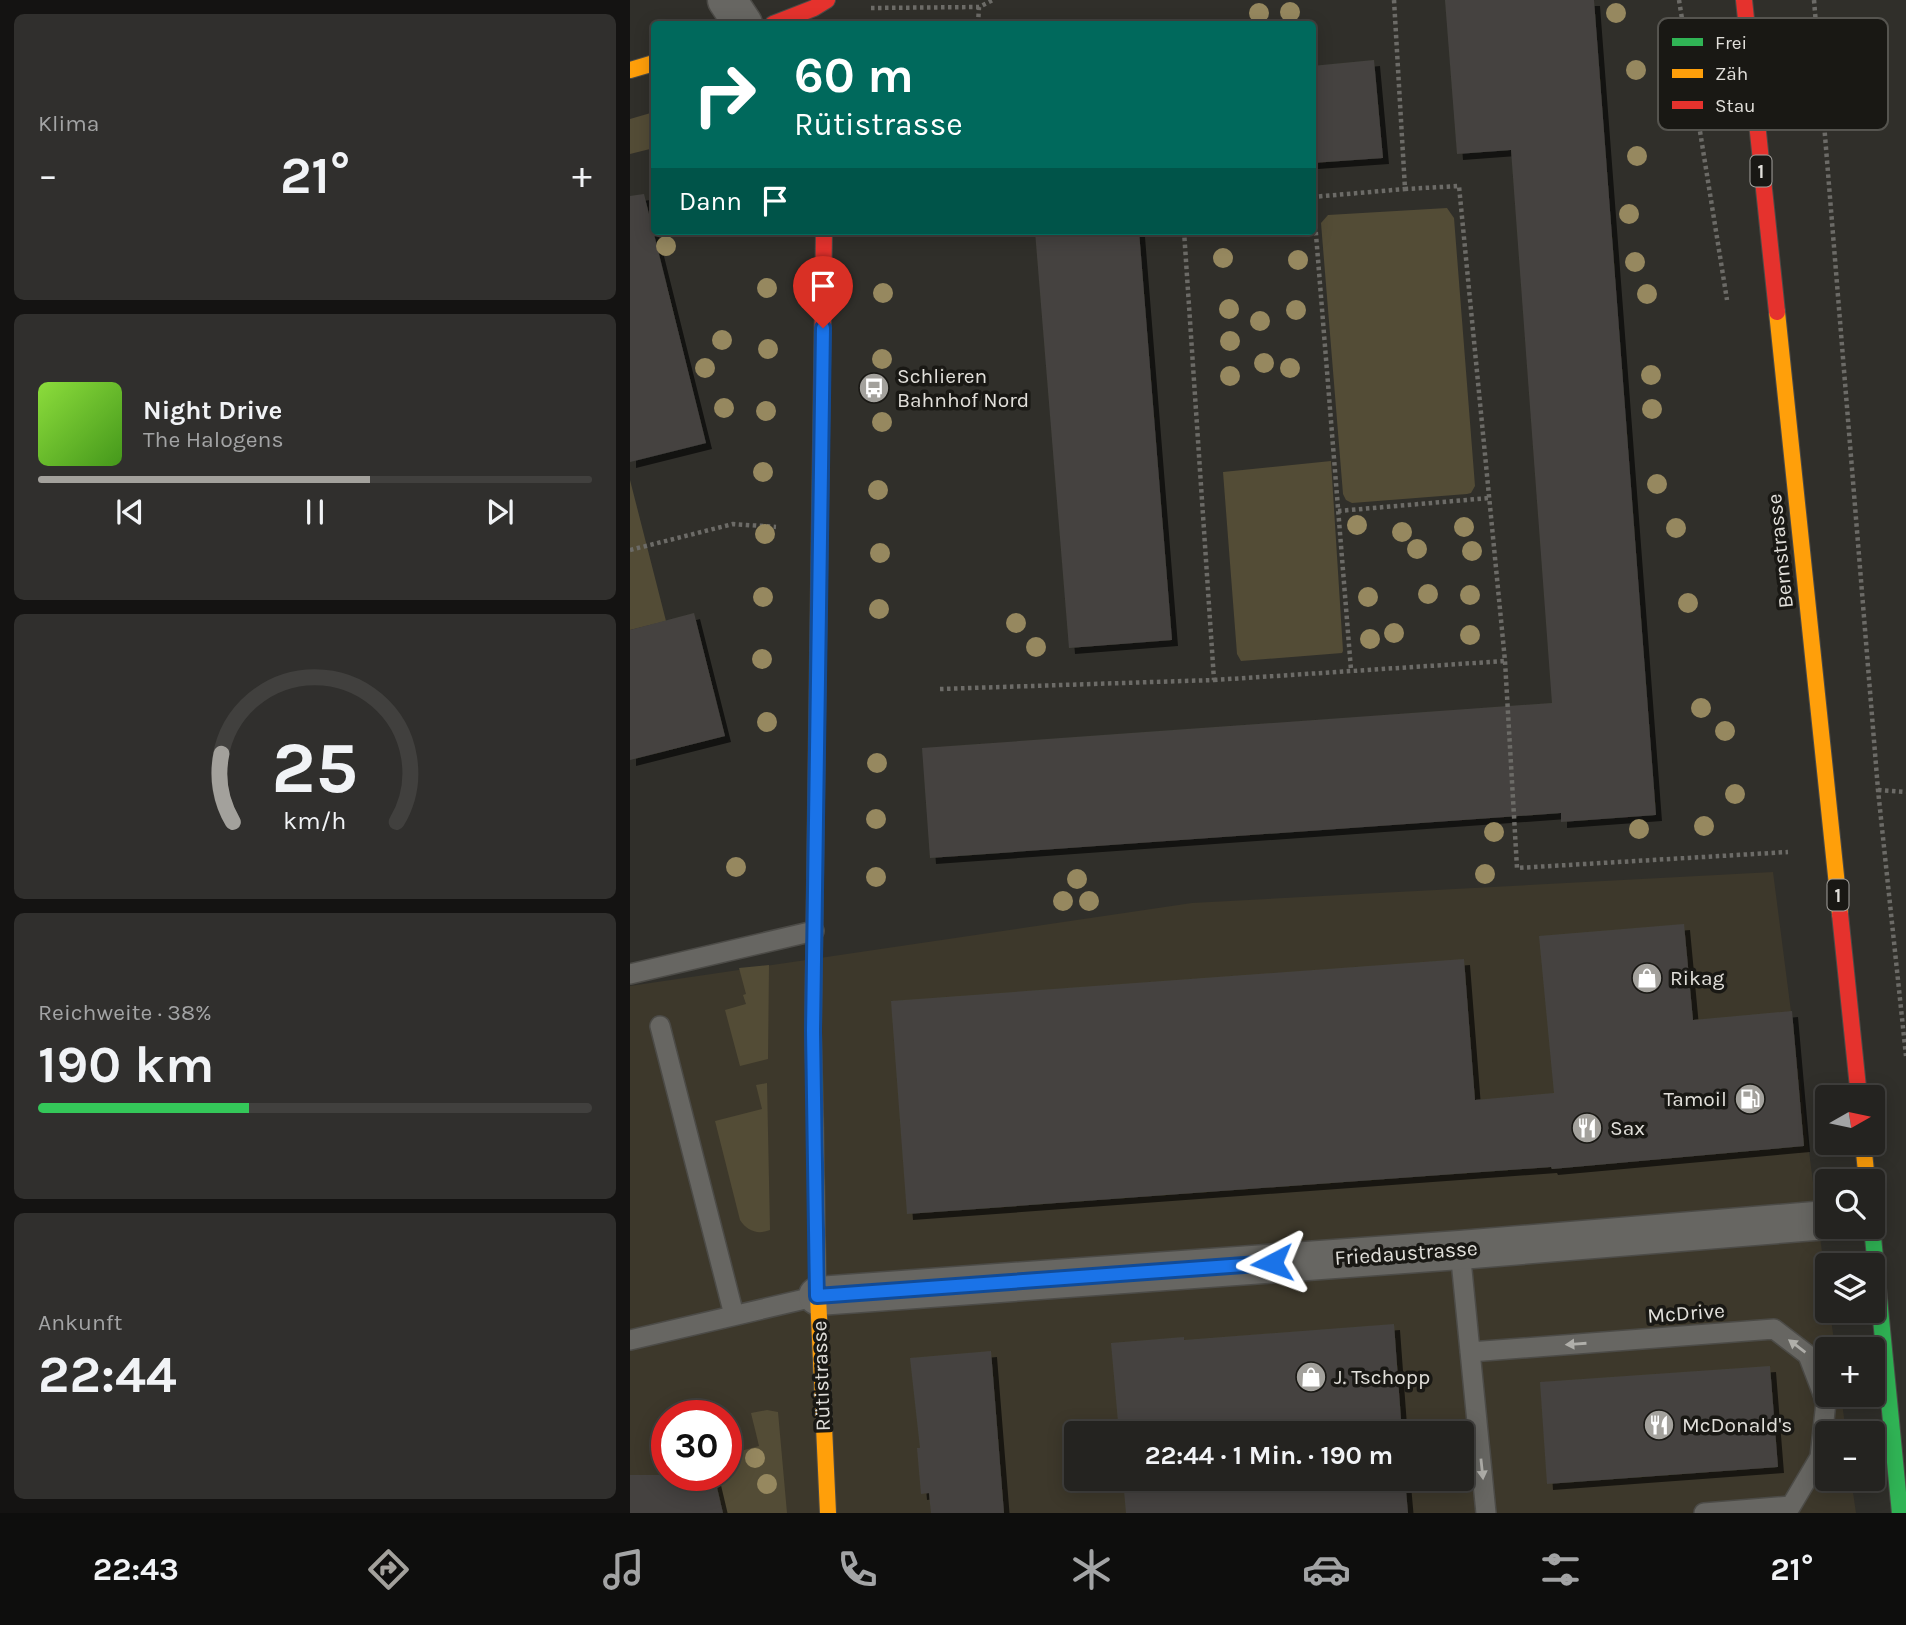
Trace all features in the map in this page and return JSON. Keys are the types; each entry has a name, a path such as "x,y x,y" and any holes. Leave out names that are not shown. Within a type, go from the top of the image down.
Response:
{"main road":[{"name":"Bernstrasse","path":"1744,0 1746,18"},
{"path":"784,21 819,11"},
{"path":"630,70 651,64"},
{"name":"Bernstrasse","path":"1758,130 1858,1085"},
{"name":"Rütistrasse","path":"824,235 813,1031 817,1296 828,1513"},
{"path":"1873,1239 1900,1513"}],"street":[{"path":"727,0 741,21"},
{"name":"Friedaustrasse","path":"817,1296 1460,1250 1815,1221"}],"lane":[{"path":"630,974 814,931"},
{"path":"660,1026 734,1315"},
{"path":"1460,1250 1486,1513"},
{"path":"630,1340 817,1296"},
{"name":"McDrive","path":"1470,1352 1774,1329 1808,1354 1826,1402 1820,1457 1791,1510 1704,1513"}],"path":[{"path":"819,11 979,7 993,0"},
{"path":"1394,0 1405,189"},
{"path":"1814,0 1815,18"},
{"path":"978,21 979,7"},
{"path":"1825,130 1878,790 1906,1056"},
{"path":"1316,197 1459,186 1505,661 1517,868 1798,851"},
{"path":"1184,235 1214,680"},
{"path":"1316,235 1351,670"},
{"path":"1338,511 1489,498"},
{"path":"630,550 733,524 820,530"},
{"path":"940,689 1214,680 1505,661"},
{"path":"1878,790 1906,792"}],"shaded area":[{"path":"651,113 651,149 630,154 630,119"},
{"path":"1447,208 1454,218 1475,486 1471,493 1467,494 1352,503 1346,500 1343,494 1321,223 1328,215"},
{"path":"1331,461 1343,651 1241,661 1237,654 1223,472"},
{"path":"630,480 666,621 630,630"},
{"path":"1773,872 1815,1198 1815,1239 1820,1239 1822,1253 1815,1253 1815,1323 1832,1323 1833,1337 1815,1337 1815,1407 1843,1407 1844,1421 1815,1421 1815,1491 1853,1491 1856,1513 630,1513 630,986 1192,903"},
{"path":"769,965 768,1059 740,1066 725,1010 746,1004 739,968"},
{"path":"767,1083 770,1230 757,1232 746,1227 740,1220 715,1121 762,1109 756,1085"},
{"path":"767,1410 778,1412 787,1513 723,1513 718,1491 742,1491 742,1451 759,1446 751,1413"}],"building":[{"path":"1445,0 1594,0 1656,815 1561,822 1561,813 930,858 922,748 1552,703 1511,150 1457,154"},
{"path":"1374,60 1383,158 1316,163 1316,66"},
{"path":"644,194 651,222 651,235 654,235 706,443 630,462 630,196"},
{"path":"1035,235 1139,235 1172,640 1069,648"},
{"path":"694,613 725,736 630,760 630,630"},
{"path":"1684,924 1693,1020 1792,1011 1804,1146 1552,1169 907,1214 891,1001 1464,959 1475,1100 1554,1093 1539,936"},
{"path":"1394,1324 1401,1421 1118,1421 1111,1343 1184,1337 1184,1340"},
{"path":"991,1351 1004,1513 931,1513 929,1493 921,1494 917,1448 920,1448 910,1358"},
{"name":"McDonald's","path":"1770,1366 1778,1467 1547,1484 1540,1382"},
{"path":"630,1475 651,1475 651,1491 718,1491 723,1513 630,1513"},
{"path":"1124,1491 1406,1491 1408,1513 1126,1513"}],"traffic: fast":[{"path":"815,1112 813,1031 818,652"},
{"path":"1873,1239 1900,1513"}],"traffic: slow":[{"path":"630,70 651,64"},
{"path":"1777,312 1840,914"},
{"path":"815,1112 818,1296 828,1513"},
{"path":"1864,1155 1866,1169"}],"traffic: jam":[{"path":"781,21 827,0"},
{"path":"1744,0 1746,18"},
{"path":"1758,130 1777,312"},
{"path":"818,652 824,235"},
{"path":"1840,914 1858,1085"}],"place":[{"name":"Schlieren Bahnhof Nord","path":"874,388"},
{"name":"Rikag","path":"1647,978"},
{"name":"Tamoil","path":"1750,1099"},
{"name":"Sax","path":"1587,1128"},
{"name":"J. Tschopp","path":"1311,1377"},
{"name":"McDonald's","path":"1659,1425"}],"route":[{"path":"823,328 813,1031 817,1296 1272,1263"}]}
